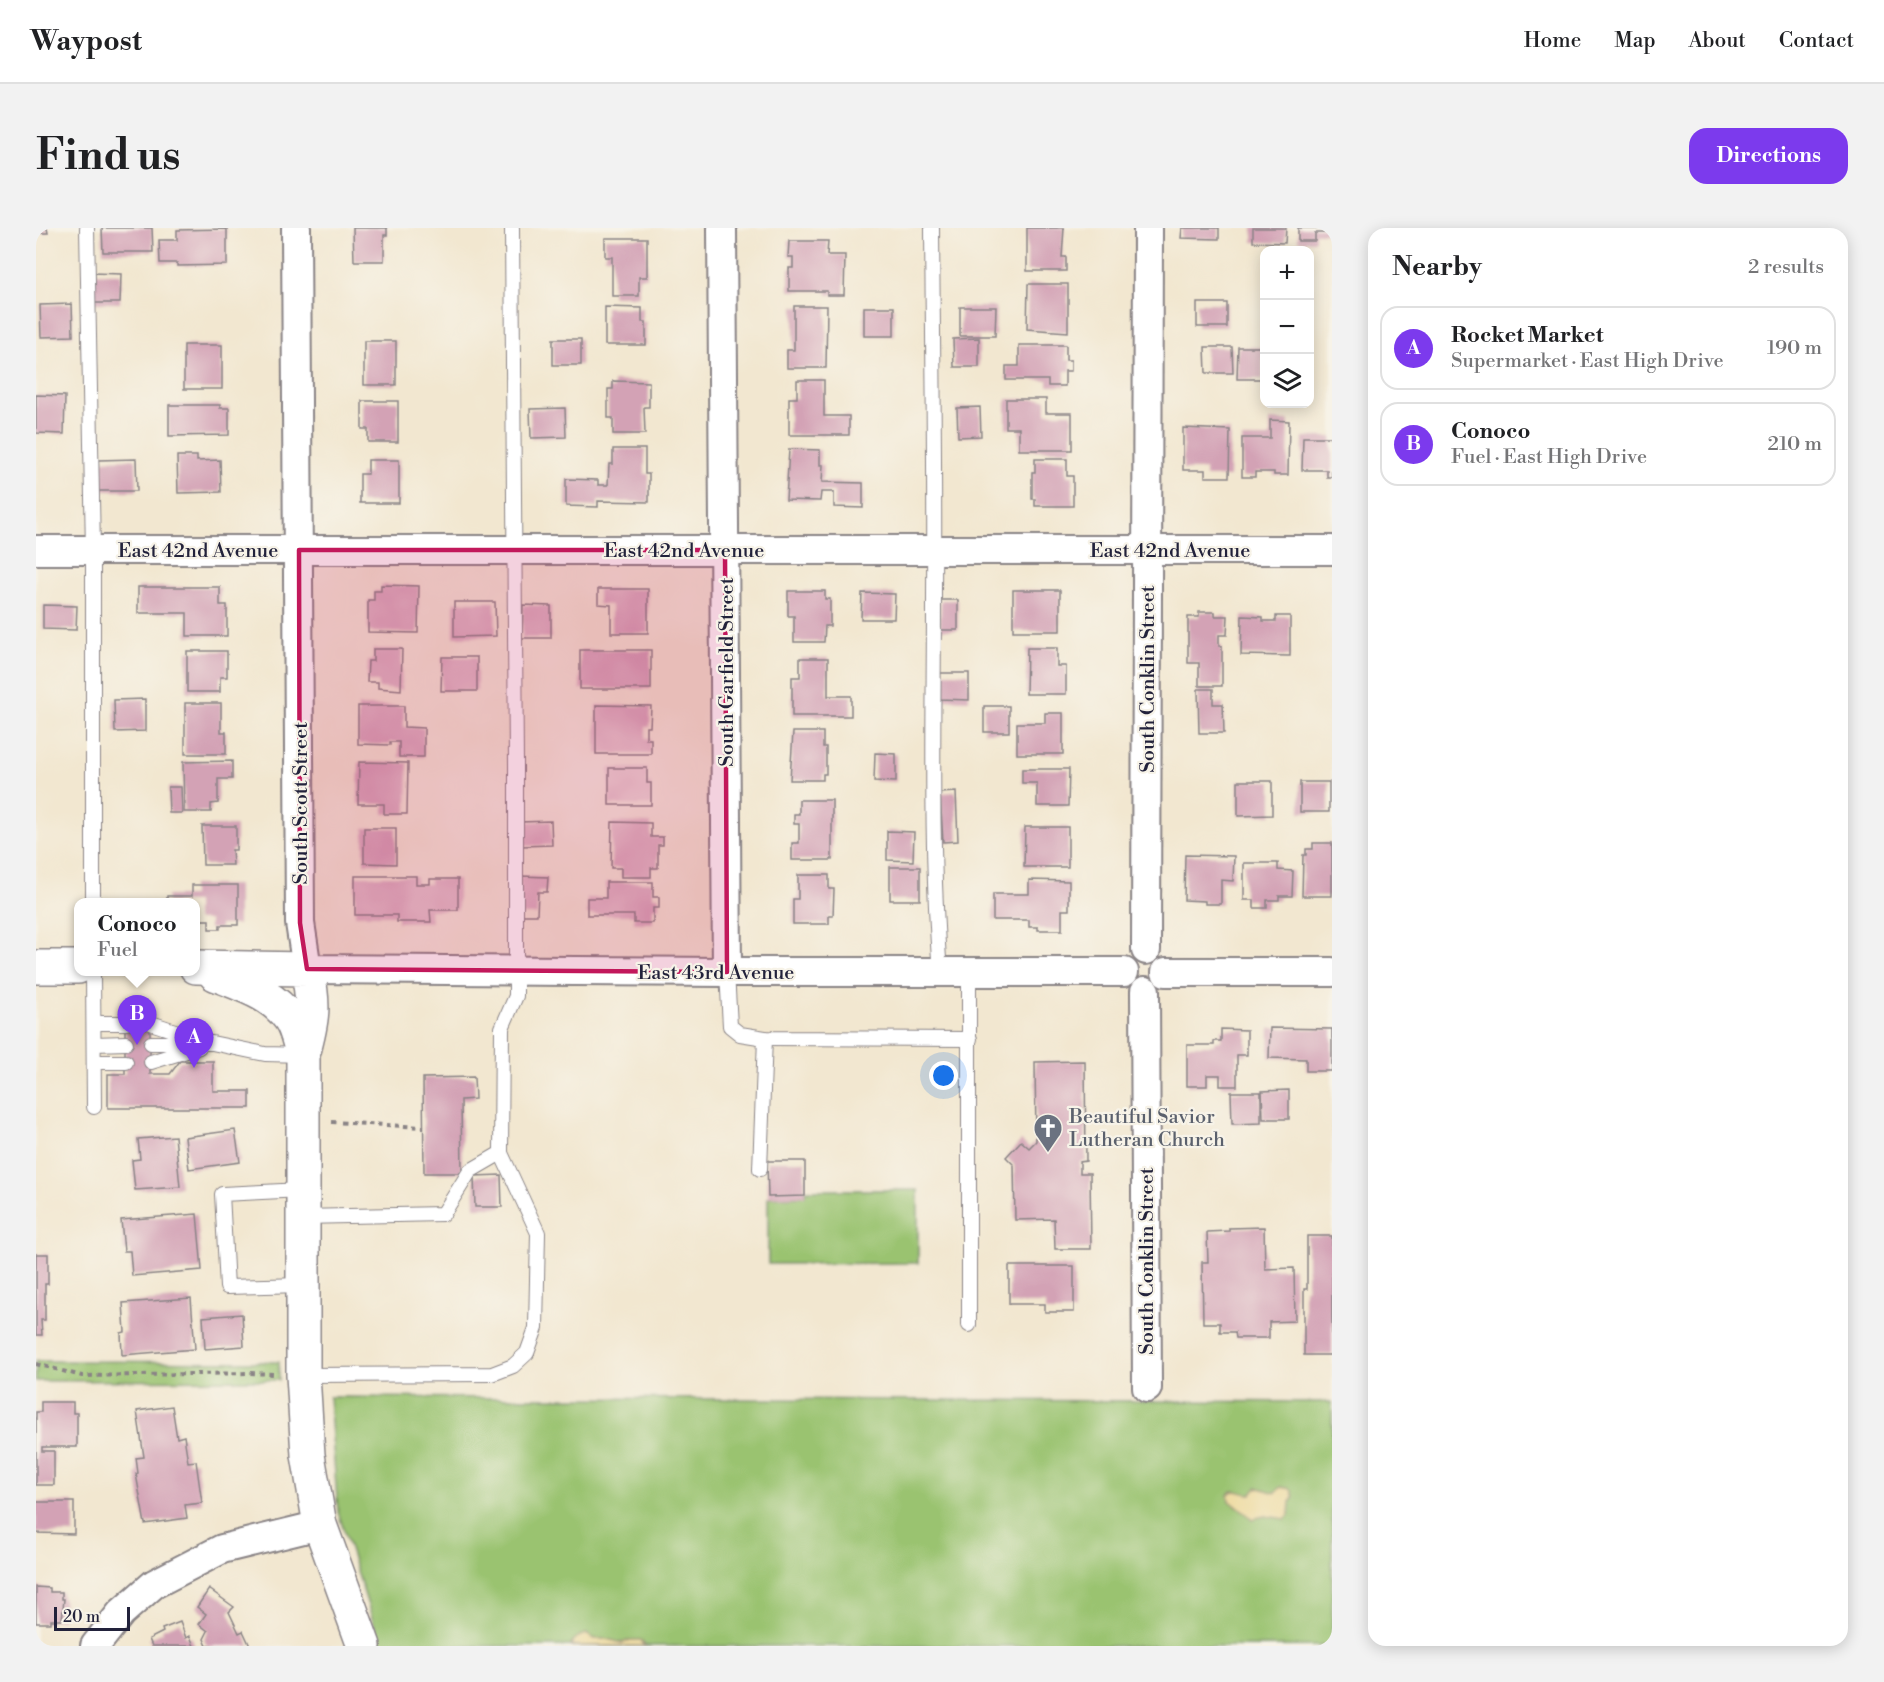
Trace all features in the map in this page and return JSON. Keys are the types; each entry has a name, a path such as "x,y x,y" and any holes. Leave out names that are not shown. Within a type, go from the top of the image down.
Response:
{"main road":[{"path":"36,967 74,967"},
{"path":"200,967 307,969"},
{"path":"200,969 255,990 275,1002 291,1020 303,1055"},
{"name":"South Scott Street","path":"307,969 312,993 312,1021 303,1055 302,1285 289,1375 308,1455 320,1526 363,1646"}],"street":[{"name":"South Scott Street","path":"296,228 300,923 307,969"},
{"name":"South Garfield Street","path":"722,228 727,972"},
{"name":"South Conklin Street","path":"1146,950 1148,228"},
{"name":"East 42nd Avenue","path":"36,550 1332,550"},
{"path":"1146,950 1158,954 1166,972 1161,985 1145,991 1135,989 1124,972 1128,959 1133,954 1146,950"},
{"name":"East 43rd Avenue","path":"307,969 1124,972"},
{"path":"1166,972 1332,972"},
{"name":"South Conklin Street","path":"1145,991 1147,1388"},
{"path":"95,1646 121,1613 154,1584 222,1549 320,1526"}],"lane":[{"path":"87,228 93,550 93,898"},
{"path":"289,1375 492,1374 513,1366 527,1353 536,1328 538,1233 501,1153 502,1028 516,996 512,228"},
{"path":"933,228 935,550 933,826 940,972"},
{"path":"727,972 730,1026 740,1034 765,1038 970,1039"},
{"path":"969,972 969,1325"},
{"path":"93,976 94,1107"},
{"path":"94,1023 126,1023"},
{"path":"151,1023 212,1043 265,1054 303,1055"},
{"path":"760,1170 765,1038"},
{"path":"94,1044 126,1043"},
{"path":"151,1043 212,1043"},
{"path":"151,1062 212,1043"},
{"path":"94,1062 126,1062"},
{"path":"302,1285 227,1287 222,1194 302,1204 443,1214 470,1171 501,1153"}],"path":[{"path":"328,1122 424,1127"},
{"path":"36,1364 82,1376 250,1372 289,1375"}],"highlighted area":[{"path":"299,550 725,550 727,972 307,969 300,923"}],"green space":[{"path":"805,1190 918,1190 918,1263 768,1264 768,1197 805,1196"},
{"path":"36,1361 279,1362 279,1380 36,1381"},
{"path":"329,1397 1332,1402 1332,1646 381,1646 338,1512"}],"sand":[{"path":"1257,1487 1275,1493 1281,1487 1291,1489 1294,1497 1290,1502 1289,1515 1285,1519 1265,1516 1252,1519 1229,1501 1230,1492 1251,1494"},
{"path":"586,1634 595,1639 622,1643 641,1640 645,1646 571,1646 575,1639"}],"building":[{"path":"36,228 47,228 48,233 36,233"},
{"path":"102,228 152,228 153,252 103,252"},
{"path":"353,228 387,228 387,235 384,235 384,261 354,261"},
{"path":"1027,228 1064,228 1062,257 1066,257 1066,271 1027,271"},
{"path":"1182,228 1219,228 1219,239 1181,238"},
{"path":"1253,228 1286,228 1285,243 1253,242"},
{"path":"1298,228 1332,228 1332,233 1315,233 1315,241 1298,241"},
{"path":"227,229 227,265 177,266 177,263 160,263 159,240 177,240 177,230"},
{"path":"605,238 647,238 647,277 639,277 639,296 612,296 612,257 605,257"},
{"path":"789,241 828,241 827,255 845,255 844,295 827,295 827,291 789,291 789,268 793,268 793,257 788,257"},
{"path":"92,273 121,274 120,303 91,303"},
{"path":"1028,284 1068,284 1068,332 1027,329"},
{"path":"1197,303 1227,303 1227,327 1197,327"},
{"path":"72,304 73,336 41,337 40,305"},
{"path":"794,306 827,306 826,368 787,368 787,350 794,350"},
{"path":"605,307 642,308 642,322 646,322 646,345 605,345"},
{"path":"864,307 894,307 894,336 864,336"},
{"path":"960,307 996,307 995,336 960,336"},
{"path":"979,338 979,367 954,367 953,339"},
{"path":"553,339 581,339 581,365 553,365"},
{"path":"364,341 396,341 396,385 364,385"},
{"path":"184,345 222,345 222,389 184,389"},
{"path":"1019,345 1066,345 1066,360 1071,360 1071,371 1065,371 1065,386 1048,386 1048,380 1006,380 1006,366 1019,366"},
{"path":"1205,347 1232,347 1233,373 1206,373"},
{"path":"1238,347 1260,347 1260,379 1237,379"},
{"path":"797,380 824,380 824,416 849,416 849,435 789,435 789,398 797,398"},
{"path":"613,381 649,382 649,407 644,407 645,434 613,434 613,418 608,418 608,389 613,389"},
{"path":"36,395 65,396 64,434 36,433"},
{"path":"1006,399 1046,399 1046,413 1072,413 1072,450 1019,450 1019,428 1006,428"},
{"path":"362,401 398,401 398,442 368,442 368,429 362,429"},
{"path":"169,405 220,405 220,408 229,408 229,435 169,436"},
{"path":"980,407 981,436 958,437 957,408"},
{"path":"565,408 566,437 531,438 530,409"},
{"path":"1270,420 1289,421 1288,475 1255,472 1255,477 1242,477 1242,438 1270,438"},
{"path":"1183,428 1230,430 1229,477 1205,477 1205,470 1183,470"},
{"path":"1303,437 1332,437 1332,477 1327,477 1327,470 1302,470"},
{"path":"613,449 645,449 645,474 649,474 649,502 598,501 598,507 566,506 566,479 598,480 598,485 608,485 609,464 613,464"},
{"path":"789,449 820,450 820,465 823,465 822,482 863,483 863,508 834,507 834,492 821,492 820,501 786,500"},
{"path":"177,456 197,456 197,461 220,460 221,492 178,493"},
{"path":"136,459 137,491 98,491 98,460"},
{"path":"1035,459 1067,459 1067,476 1073,476 1073,506 1035,506 1035,499 1032,499 1032,472 1035,472"},
{"path":"368,460 399,460 399,503 360,503 360,474 368,474"},
{"path":"381,585 419,586 418,633 368,632 368,600 374,600 374,591 381,591"},
{"path":"138,587 220,587 220,605 227,605 227,636 187,636 187,613 138,613"},
{"path":"598,589 648,589 648,633 611,633 611,605 598,604"},
{"path":"1013,590 1060,590 1060,631 1013,631"},
{"path":"788,591 825,591 825,599 830,599 830,626 825,626 824,642 794,642 794,616 788,616"},
{"path":"862,593 895,594 894,619 861,619"},
{"path":"941,600 958,600 958,630 940,630"},
{"path":"454,602 495,602 496,636 454,637"},
{"path":"43,605 77,606 76,630 43,629"},
{"path":"523,605 551,606 551,638 522,638"},
{"path":"1199,612 1215,612 1215,616 1228,616 1227,635 1219,635 1219,646 1222,646 1222,686 1199,686 1199,663 1188,663 1188,617 1199,617"},
{"path":"1242,616 1263,617 1263,621 1276,621 1276,616 1290,616 1290,656 1241,655"},
{"path":"1027,648 1057,648 1057,666 1066,666 1066,694 1026,694"},
{"path":"373,649 402,649 401,690 378,688 378,682 367,682 368,661 373,661"},
{"path":"580,650 651,650 651,689 580,689"},
{"path":"187,651 227,651 227,677 220,677 220,692 187,692"},
{"path":"442,657 477,657 477,691 441,691"},
{"path":"800,658 828,658 828,696 851,696 851,716 792,716 792,677 800,677"},
{"path":"940,673 969,673 969,700 939,699"},
{"path":"1198,689 1213,689 1213,704 1223,704 1224,733 1199,733"},
{"path":"145,699 145,731 115,732 114,700"},
{"path":"185,703 221,703 221,732 226,732 226,754 185,754"},
{"path":"596,705 651,706 650,727 646,727 646,739 651,739 651,754 596,754"},
{"path":"358,706 404,706 404,727 424,728 424,757 399,757 399,742 390,742 390,745 358,744"},
{"path":"984,706 1009,706 1009,732 984,732"},
{"path":"1045,713 1063,713 1063,754 1017,754 1017,723 1045,723"},
{"path":"793,732 823,732 823,747 826,747 826,774 823,774 823,780 790,780"},
{"path":"875,753 896,754 896,782 874,781"},
{"path":"232,761 232,779 218,779 218,803 211,804 211,812 184,812 183,762"},
{"path":"359,762 408,763 407,814 384,814 384,804 358,804"},
{"path":"609,768 647,768 647,783 651,783 651,805 609,805"},
{"path":"1022,769 1069,769 1068,806 1037,806 1037,783 1022,783"},
{"path":"1238,781 1272,781 1272,815 1238,816"},
{"path":"1300,782 1329,782 1329,812 1300,812"},
{"path":"168,787 181,787 182,813 169,813"},
{"path":"956,792 958,841 943,842 940,793"},
{"path":"799,800 832,800 832,860 792,860 792,843 799,843 799,824 794,824 794,814 799,814"},
{"path":"551,821 552,845 521,846 520,822"},
{"path":"612,822 651,823 651,837 663,837 663,845 658,845 658,868 651,868 651,877 621,877 621,868 611,868"},
{"path":"202,826 236,826 236,850 232,850 233,865 203,865"},
{"path":"1025,827 1068,827 1068,867 1024,867"},
{"path":"364,828 396,828 396,864 364,863"},
{"path":"887,831 914,832 913,861 887,860"},
{"path":"1313,843 1332,843 1332,896 1302,896 1303,855 1306,855 1306,849 1313,849"},
{"path":"1185,855 1234,856 1233,881 1221,880 1221,904 1184,900"},
{"path":"1244,863 1278,863 1278,870 1293,871 1292,896 1279,896 1279,900 1267,900 1267,908 1254,908 1254,900 1244,900"},
{"path":"890,867 920,867 920,900 890,900"},
{"path":"798,875 829,875 829,889 834,889 833,916 829,916 829,924 793,924 793,899 798,899"},
{"path":"355,876 416,876 416,884 430,884 430,879 458,879 458,910 430,910 431,922 397,922 397,915 355,915"},
{"path":"520,876 548,877 547,892 538,892 537,915 519,915"},
{"path":"1029,880 1069,881 1069,910 1062,910 1062,930 1038,930 1038,927 1029,927 1029,920 993,920 993,894 1029,894"},
{"path":"606,882 653,882 653,897 659,897 659,908 653,908 653,923 634,923 634,915 587,915 587,898 606,898"},
{"path":"192,885 238,885 238,925 220,925 220,929 209,929 209,920 200,920 200,898 167,898 167,896 192,896"},
{"path":"125,1019 150,1019 150,1074 170,1074 180,1061 213,1061 213,1091 250,1091 250,1108 108,1108 108,1074 125,1074"},
{"path":"1270,1028 1332,1029 1332,1071 1306,1071 1306,1059 1269,1058"},
{"path":"1221,1029 1247,1030 1247,1055 1237,1055 1237,1086 1220,1086 1220,1075 1207,1075 1207,1086 1187,1086 1187,1045 1214,1045 1214,1041 1221,1041"},
{"name":"Beautiful Savior Lutheran Church","path":"1085,1061 1086,1161 1080,1162 1080,1173 1090,1173 1091,1249 1055,1249 1054,1219 1015,1220 1014,1165 1006,1157 1021,1141 1029,1148 1036,1141 1035,1062"},
{"path":"474,1077 475,1099 461,1100 462,1173 424,1173 423,1078"},
{"path":"1289,1090 1289,1119 1263,1119 1262,1091"},
{"path":"1231,1092 1261,1092 1261,1123 1232,1124"},
{"path":"235,1130 240,1162 189,1169 185,1137"},
{"path":"175,1136 180,1187 135,1190 132,1160 140,1159 138,1139"},
{"path":"767,1161 805,1161 805,1196 768,1197"},
{"path":"501,1175 502,1207 475,1207 474,1176"},
{"path":"197,1214 202,1270 132,1276 130,1251 124,1251 121,1220"},
{"path":"1264,1227 1265,1269 1294,1268 1295,1321 1269,1322 1269,1338 1236,1338 1235,1332 1220,1332 1220,1323 1203,1323 1202,1262 1208,1262 1207,1232 1229,1231 1229,1228"},
{"path":"1307,1236 1332,1236 1332,1355 1304,1355"},
{"path":"36,1254 48,1254 48,1284 45,1284 45,1320 41,1320 42,1335 36,1335"},
{"path":"1009,1266 1074,1266 1074,1312 1045,1312 1045,1304 1009,1304"},
{"path":"191,1298 195,1349 122,1355 121,1333 125,1332 123,1303"},
{"path":"242,1314 244,1346 205,1349 203,1317"},
{"path":"41,1402 73,1402 73,1413 77,1413 77,1447 42,1447 42,1451 54,1451 54,1485 36,1485 36,1412 41,1412"},
{"path":"172,1406 177,1438 184,1436 188,1462 196,1461 202,1503 185,1505 187,1518 145,1524 136,1474 138,1473 136,1458 144,1457 137,1411"},
{"path":"36,1502 74,1502 74,1534 36,1533"},
{"path":"36,1587 50,1588 50,1592 62,1592 62,1599 64,1599 62,1620 36,1623"},
{"path":"209,1589 234,1607 229,1612 239,1633 243,1631 250,1646 207,1646 204,1639 208,1631 199,1624 206,1614 197,1607"},
{"path":"180,1622 186,1638 190,1636 194,1646 152,1646 149,1639 163,1632 162,1629"}],"place":[{"name":"Conoco","path":"137,1045"},
{"name":"Rocket Market","path":"194,1068"},
{"name":"Beautiful Savior Lutheran Church","path":"1048,1154"}]}
